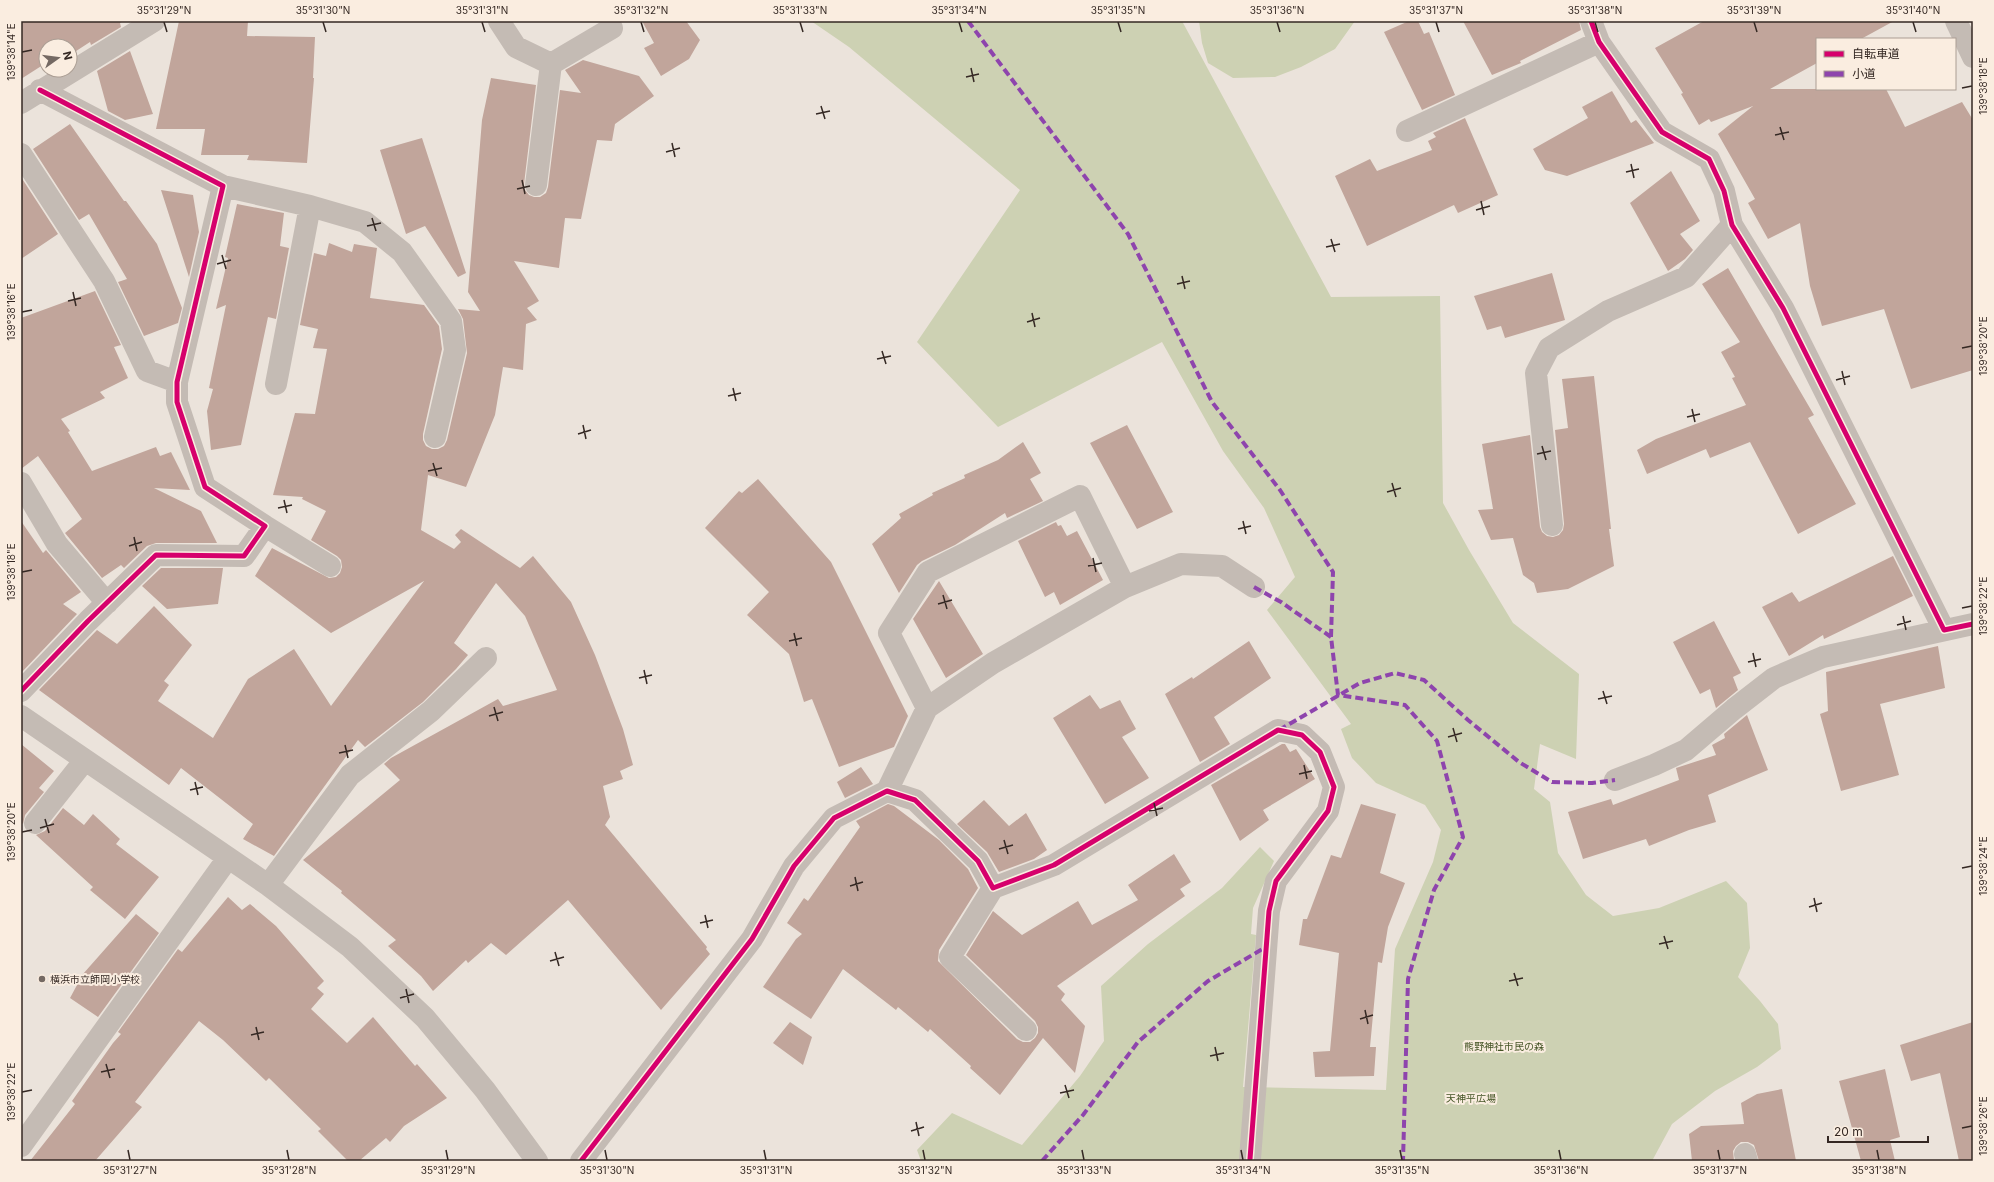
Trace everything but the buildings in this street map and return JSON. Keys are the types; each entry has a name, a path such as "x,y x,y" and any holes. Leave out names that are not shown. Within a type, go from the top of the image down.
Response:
{"street":[{"path":"21,103 154,21"},
{"path":"499,21 516,47 551,64"},
{"path":"1591,21 1599,42 1662,132 1709,159 1724,191 1732,225 1783,308 1944,630"},
{"path":"1956,21 1973,57"},
{"path":"551,64 612,28"},
{"path":"1407,131 1599,42"},
{"path":"536,185 551,64"},
{"path":"40,90 223,186 310,206 365,222 402,252 451,321 456,350 435,437"},
{"path":"21,154 104,281 146,371 177,382"},
{"path":"223,186 177,382 177,402 205,487 330,566"},
{"path":"276,384 310,206"},
{"path":"1552,525 1536,373 1549,348 1608,311 1686,277 1732,225"},
{"path":"21,483 57,544 107,603"},
{"path":"927,708 889,632 928,572 1080,496 1125,587"},
{"path":"21,691 156,555 244,556 265,526"},
{"path":"581,1161 752,939 794,866 834,818 887,791 927,708 993,663 1125,587 1181,564 1222,566 1254,587"},
{"path":"1615,780 1654,765 1686,750 1734,709 1774,678 1823,657 1973,624"},
{"path":"268,885 350,775 432,710 486,658"},
{"path":"21,716 268,885 350,947 425,1018 485,1090 537,1161"},
{"path":"1026,1030 950,957 993,888 1054,865 1278,730 1302,735 1320,752 1334,787 1328,811 1276,881 1268,911 1250,1159"},
{"path":"35,823 86,760"},
{"path":"887,791 915,800 978,861 993,888"},
{"path":"21,1146 228,858"}],"green space":[{"name":"熊野神社市民の森","path":"811,21 1182,21 1331,297 1440,296 1443,503 1469,550 1513,623 1579,674 1576,759 1540,744 1534,789 1550,802 1558,853 1586,895 1613,916 1659,908 1726,881 1747,903 1750,948 1738,977 1778,1024 1781,1049 1757,1067 1715,1091 1672,1124 1652,1161 921,1161 917,1150 952,1113 1022,1145 1080,1076 1104,1041 1101,986 1148,944 1222,888 1260,847 1274,861 1253,908 1251,934 1256,935 1243,1087 1386,1090 1395,949 1433,862 1441,830 1425,805 1376,783 1352,758 1341,729 1351,724 1267,610 1295,577 1264,508 1223,451 1162,342 998,427 917,342 1020,190 849,47"},
{"path":"1199,21 1355,21 1335,49 1301,67 1275,77 1233,78 1208,63 1202,43"}],"marked path":[{"path":"968,21 1128,234 1212,402 1280,490 1333,572 1331,637 1338,695 1405,705 1437,741 1463,837 1434,890 1408,979 1403,1161"},
{"path":"1254,587 1281,602 1331,637"},
{"path":"1279,730 1360,683 1395,673 1424,680 1468,720 1519,762 1552,782 1592,783 1615,780"},
{"path":"1042,1161 1083,1115 1138,1042 1208,981 1266,947"}],"cycle path":[{"path":"1591,21 1599,42 1662,132 1709,159 1724,191 1732,225 1783,308 1944,630 1973,624"},
{"path":"21,691 88,621 156,555 244,556 265,526 205,487 177,402 177,382 223,186 40,90"},
{"path":"581,1161 752,939 794,866 834,818 887,791 915,800 978,861 993,888 1054,865 1278,730 1302,735 1320,752 1334,787 1328,811 1276,881 1269,911 1250,1159"}],"place":[{"name":"横浜市立師岡小学校","path":"42,979"}],"park label":[{"name":"天神平広場","path":"1471,1098"}]}
